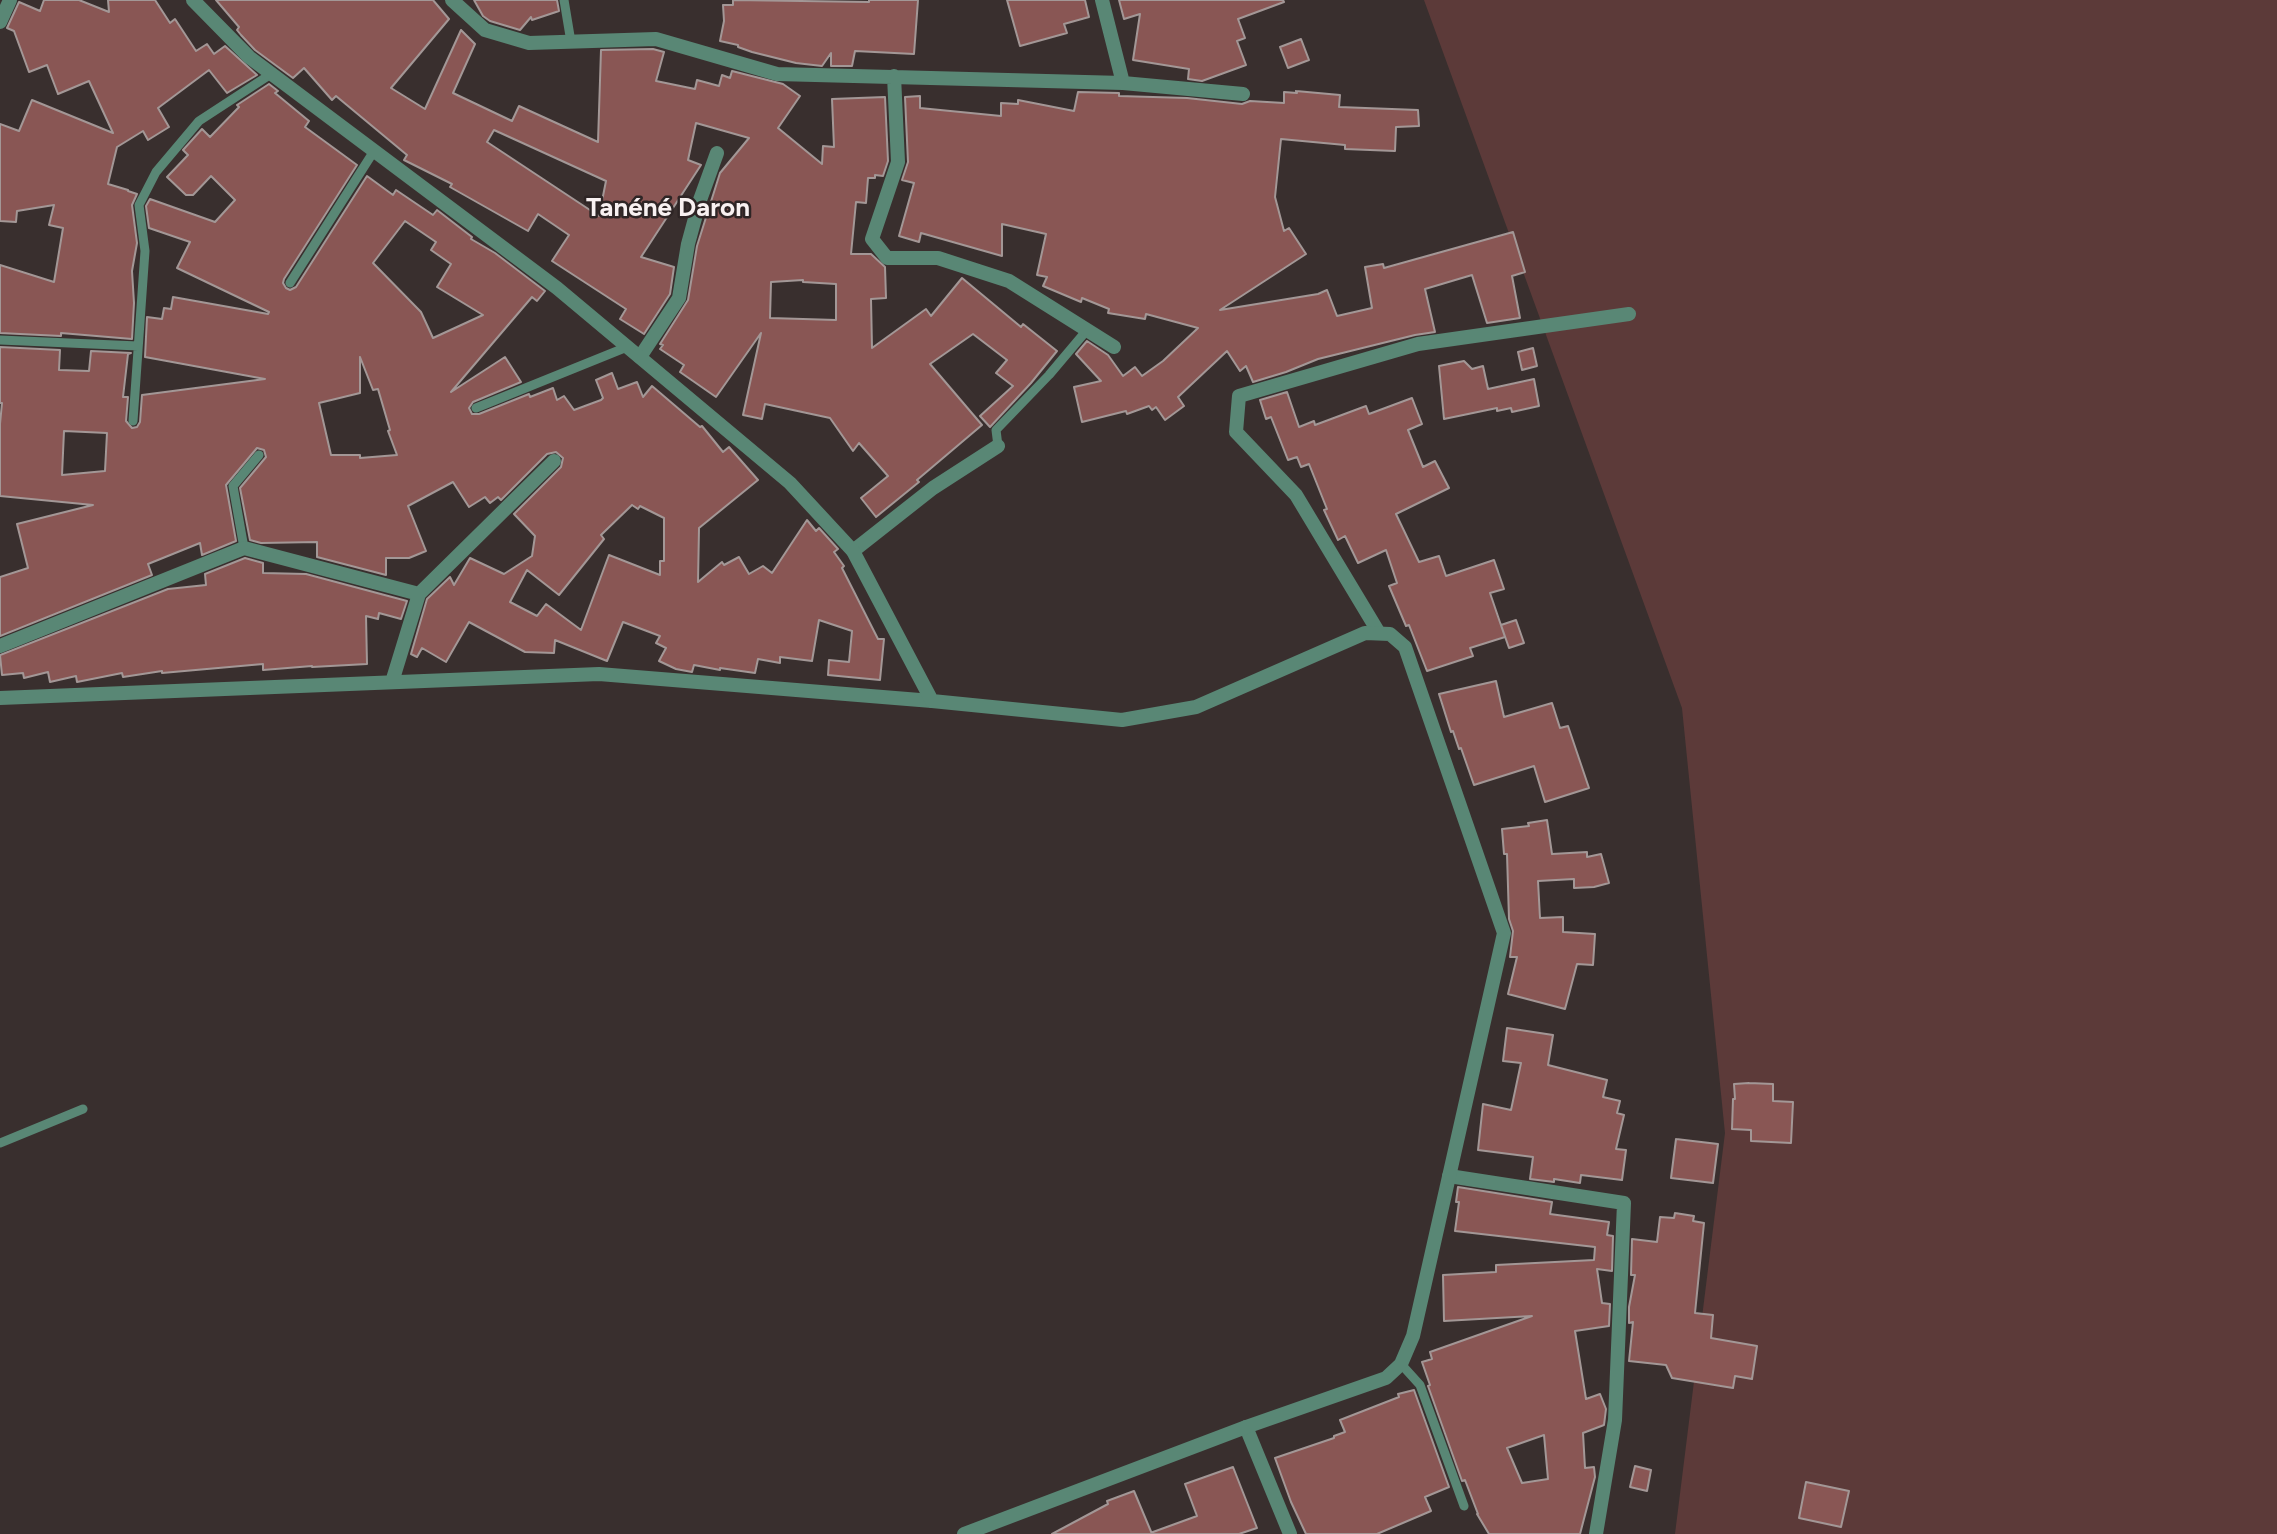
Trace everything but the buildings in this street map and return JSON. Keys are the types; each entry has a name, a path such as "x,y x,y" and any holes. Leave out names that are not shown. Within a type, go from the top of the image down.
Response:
{"street":[{"path":"0,22 10,0"},
{"path":"193,0 249,57 557,288 790,483 853,551 932,701"},
{"path":"452,0 485,30 529,43 656,39 777,74 1124,83 1243,94"},
{"path":"1102,0 1124,83"},
{"path":"894,76 898,162 872,239 887,258 938,258 1009,281 1114,347"},
{"path":"640,358 679,298 691,233 717,153"},
{"path":"1379,633 1296,495 1236,432 1239,397 1418,344 1629,314"},
{"path":"853,551 933,488 998,446"},
{"path":"392,682 419,594 554,461"},
{"path":"0,646 244,548 419,594"},
{"path":"0,698 599,674 932,701 1122,720 1196,707 1365,633 1390,634 1405,647 1504,933 1413,1336 1401,1364 1386,1378 1247,1427 964,1534"},
{"path":"1449,1176 1624,1203 1615,1420 1597,1534"},
{"path":"1247,1427 1290,1534"}],"lane":[{"path":"564,0 571,42"},
{"path":"133,421 145,251 139,205 156,172 199,121 271,74"},
{"path":"289,283 374,151"},
{"path":"998,446 996,430 1049,375 1087,330"},
{"path":"0,340 138,346"},
{"path":"476,408 627,347"},
{"path":"244,548 233,486 259,455"},
{"path":"0,1143 83,1110"},
{"path":"1401,1364 1420,1385 1464,1506"}],"shaded area":[{"path":"1424,0 2277,0 2277,1534 1675,1534 1725,1133 1682,708"}],"district":[{"name":"Tanéné Daron","path":"668,208"}]}
